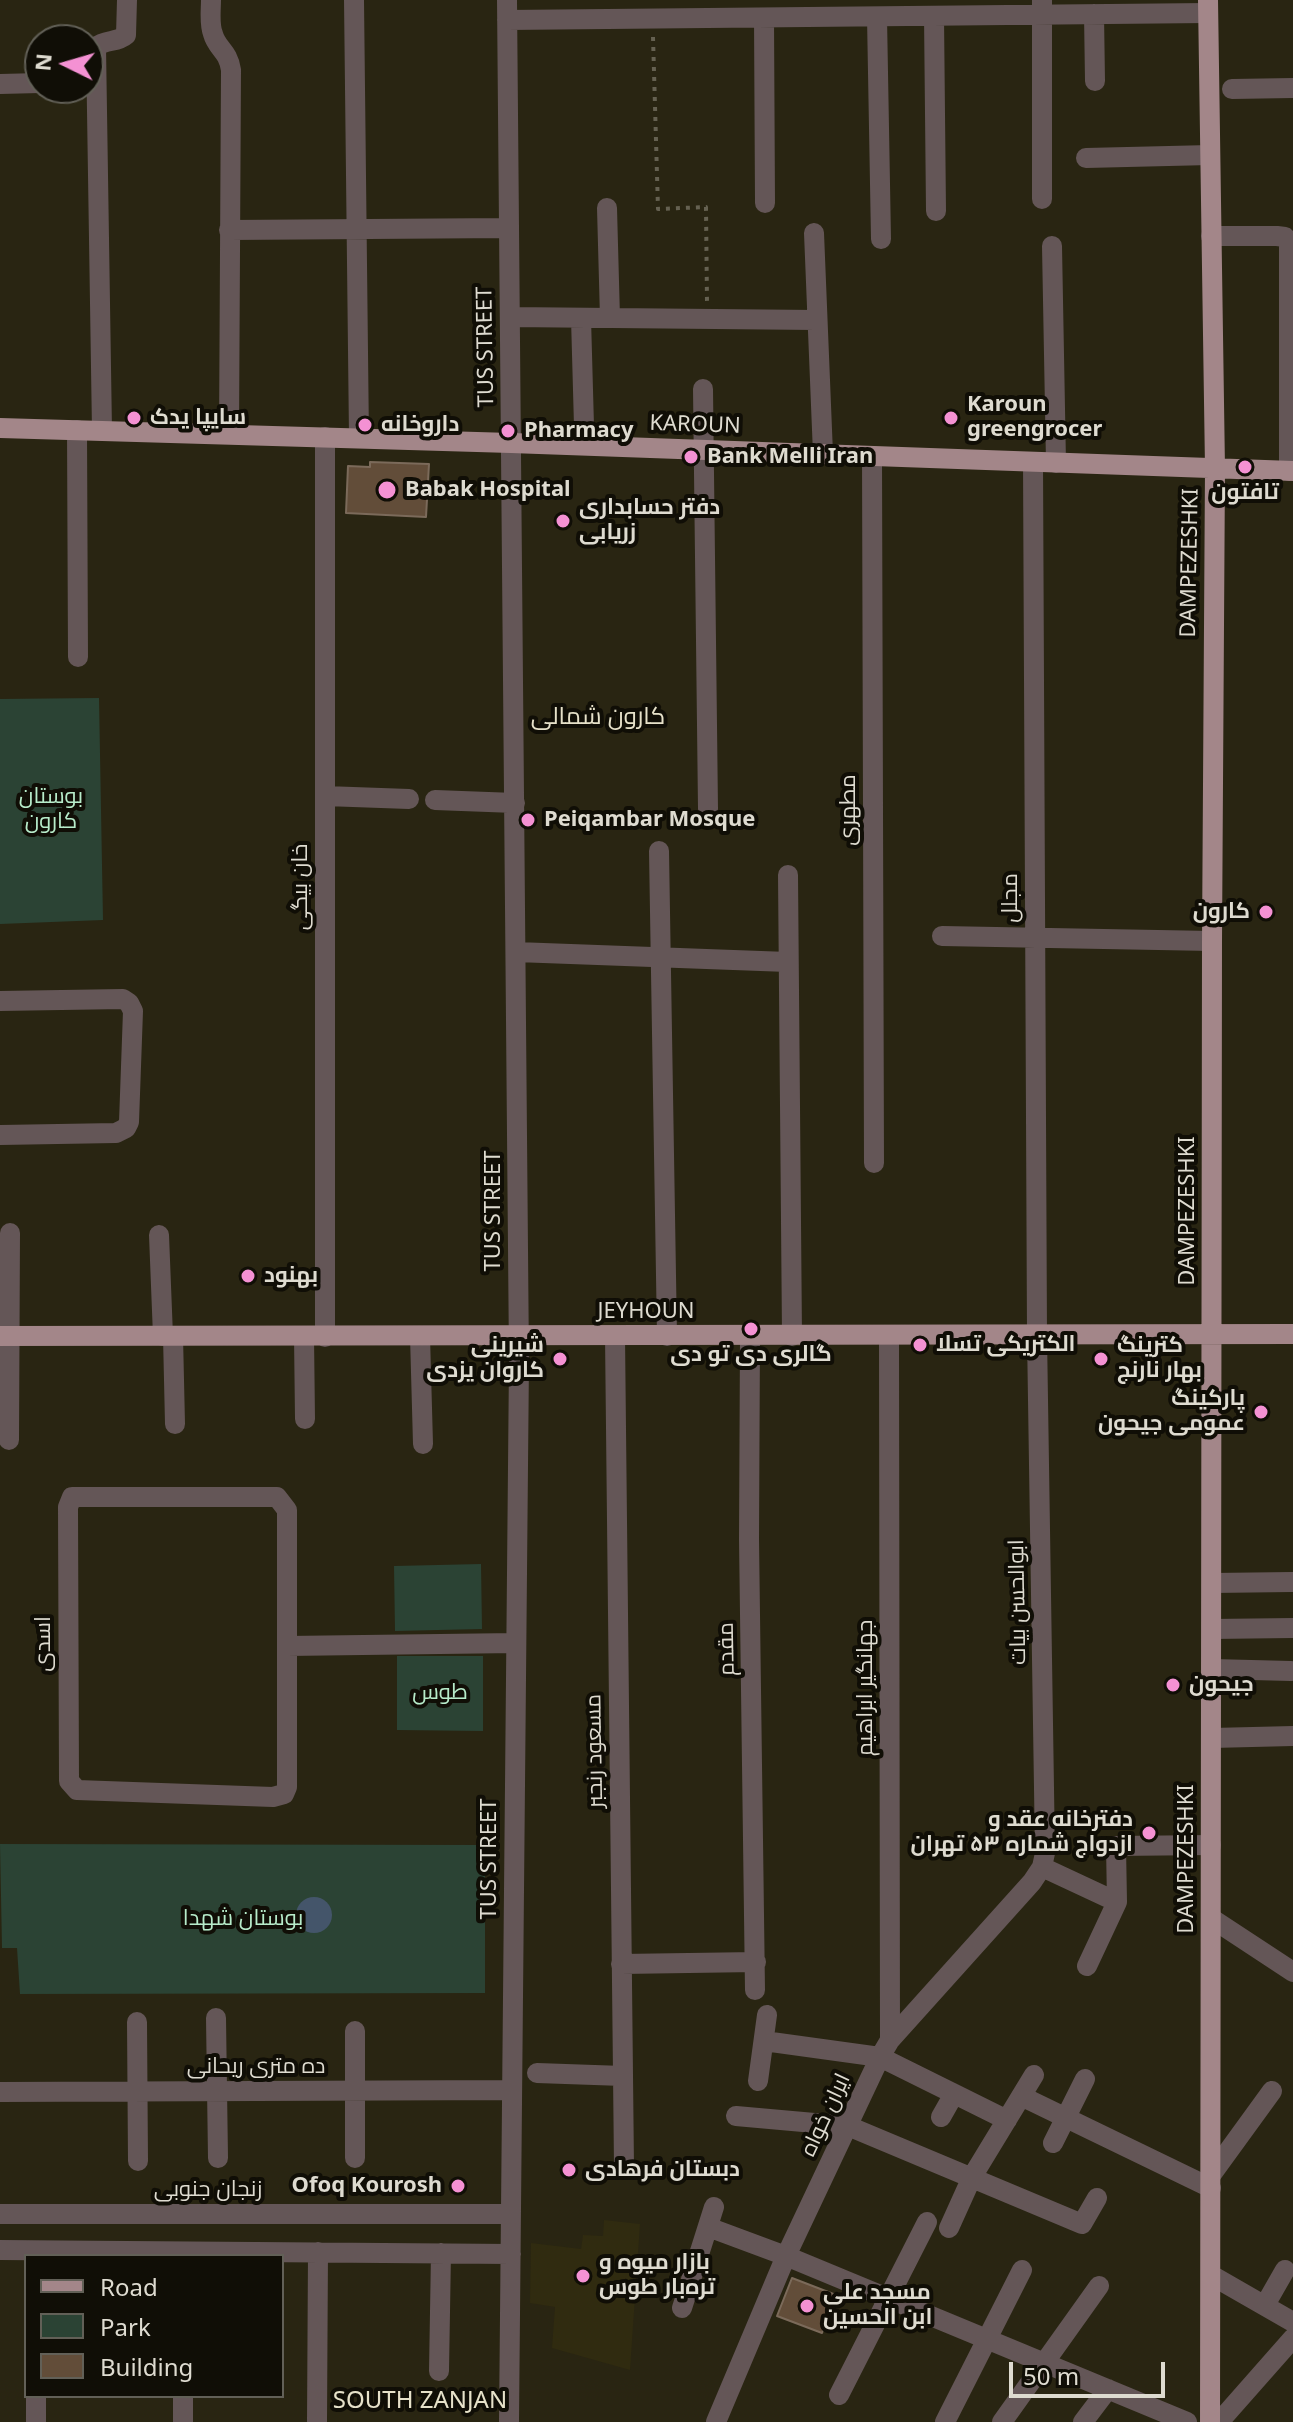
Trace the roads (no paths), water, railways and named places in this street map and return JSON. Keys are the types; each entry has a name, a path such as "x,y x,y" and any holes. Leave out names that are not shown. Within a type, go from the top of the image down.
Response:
{"main road":[{"name":"DAMPEZESHKI","path":"1208,7 1221,89 1210,155 1215,468 1210,2422"},
{"name":"KAROUN","path":"0,428 1291,471"},
{"name":"JEYHOUN","path":"5,1336 1293,1334"}],"street":[{"path":"104,42 122,39 126,35 127,0"},
{"path":"211,0 214,39 229,58 231,70 229,434"},
{"path":"354,0 359,438"},
{"path":"507,10 653,19 711,9 764,18 817,8 877,17 924,11 1042,8 1094,14 1208,7"},
{"path":"1042,8 1042,199"},
{"name":"TUS STREET","path":"507,10 519,1337 509,2422"},
{"path":"924,11 936,211"},
{"path":"1094,14 1095,81"},
{"path":"877,17 881,239"},
{"path":"764,18 765,203"},
{"path":"0,84 24,83"},
{"path":"1221,89 1293,88"},
{"path":"93,104 102,431"},
{"path":"1086,158 1210,155"},
{"path":"607,208 610,318"},
{"path":"229,230 508,228"},
{"path":"814,233 823,454"},
{"path":"1211,236 1285,237 1289,243 1291,471"},
{"path":"1052,246 1056,463"},
{"path":"510,317 816,320"},
{"path":"581,318 584,426"},
{"path":"703,389 708,809"},
{"path":"77,430 78,657"},
{"name":"خان بیگی","path":"325,437 325,1337"},
{"name":"مطهری","path":"872,456 874,1163"},
{"name":"مجلل","path":"1033,462 1037,1335"},
{"path":"325,796 409,799"},
{"path":"435,800 515,803"},
{"path":"659,851 667,1336"},
{"path":"788,875 792,1336"},
{"path":"942,936 1212,941"},
{"path":"516,952 788,962"},
{"path":"0,1001 123,999 133,1011 129,1122 126,1128 116,1133 0,1135"},
{"path":"9,1440 5,1336 10,1233"},
{"path":"159,1235 175,1424"},
{"name":"جهانگیر ابراهیم","path":"885,2048 889,1335"},
{"name":"ابوالحسن بیات","path":"1037,1335 1046,1840 1042,1867"},
{"path":"304,1336 305,1419"},
{"path":"420,1336 423,1444"},
{"name":"مسعود رنجبر","path":"615,1336 624,2166"},
{"name":"مقدم","path":"750,1336 749,1539 755,1990"},
{"name":"اسدی","path":"72,1497 277,1497 287,1510 287,1646 287,1787 284,1794 273,1797 77,1790 69,1781 68,1507 72,1497"},
{"path":"1212,1583 1292,1582"},
{"path":"1212,1629 1293,1628"},
{"path":"287,1646 516,1643"},
{"path":"1212,1669 1291,1671"},
{"path":"1212,1738 1293,1736"},
{"path":"1087,1966 1117,1902 1116,1846 1211,1845"},
{"path":"1042,1867 1117,1902"},
{"name":"ایران خواه","path":"716,2422 786,2256 885,2048 1042,1867"},
{"path":"1211,1918 1293,1972"},
{"path":"621,1964 756,1962"},
{"path":"758,2081 767,2015"},
{"path":"216,2018 218,2158"},
{"path":"137,2022 138,2161"},
{"path":"355,2031 355,2158"},
{"path":"764,2041 885,2048 954,2094 1007,2120"},
{"path":"537,2073 623,2076"},
{"path":"949,2228 972,2177 1034,2075"},
{"path":"1053,2143 1085,2079"},
{"name":"ده متری ریحانی","path":"0,2092 512,2090"},
{"path":"1021,2096 1211,2182 1272,2091"},
{"path":"941,2117 954,2094"},
{"path":"736,2116 848,2126 1082,2224 1097,2198"},
{"name":"زنجان جنوبی","path":"0,2214 511,2214"},
{"path":"682,2308 711,2217 786,2256 1187,2422"},
{"path":"839,2395 927,2222"},
{"path":"0,2250 37,2253 511,2254"},
{"path":"317,2422 318,2252"},
{"path":"439,2371 441,2253"},
{"path":"945,2422 1022,2270"},
{"path":"1265,2305 1285,2270"},
{"path":"1211,2275 1293,2322"},
{"path":"1002,2422 1099,2286"},
{"path":"1219,2422 1289,2349"},
{"path":"1083,2422 1108,2389"},
{"path":"36,2398 36,2422"},
{"path":"183,2398 183,2422"}],"water":[{"path":"314,1897 327,1902 332,1915 327,1928 314,1933 301,1928 296,1915 301,1902"}],"place":[{"name":"سایپا یدک","path":"134,418"},
{"name":"Karoun greengrocer","path":"951,418"},
{"name":"داروخانه","path":"365,425"},
{"name":"Pharmacy","path":"508,431"},
{"name":"Bank Melli Iran","path":"691,457"},
{"name":"تافتون","path":"1245,467"},
{"name":"Babak Hospital","path":"387,490"},
{"name":"دفتر حسابداری زریابی","path":"563,521"},
{"name":"Peiqambar Mosque","path":"528,820"},
{"name":"کارون","path":"1266,912"},
{"name":"بهنود","path":"248,1276"},
{"name":"گالری دی تو دی","path":"751,1329"},
{"name":"الکتریکی تسلا","path":"920,1345"},
{"name":"شیرینی کاروان یزدی","path":"560,1359"},
{"name":"کترینگ بهار نارنج","path":"1101,1359"},
{"name":"پارکینگ عمومی جیحون","path":"1261,1412"},
{"name":"جیحون","path":"1173,1685"},
{"name":"دفترخانه عقد و ازدواج شماره ۵۳ تهران","path":"1149,1833"},
{"name":"دبستان فرهادی","path":"569,2170"},
{"name":"Ofoq Kourosh","path":"458,2186"},
{"name":"بازار میوه و تره‌بار طوس","path":"583,2276"},
{"name":"مسجد علی ابن الحسین","path":"807,2306"}],"district":[{"name":"کارون شمالی","path":"598,717"},
{"name":"SOUTH ZANJAN","path":"420,2401"}],"park label":[{"name":"بوستان کارون","path":"51,810"},
{"name":"طوس","path":"440,1693"},
{"name":"بوستان شهدا","path":"243,1919"}]}
